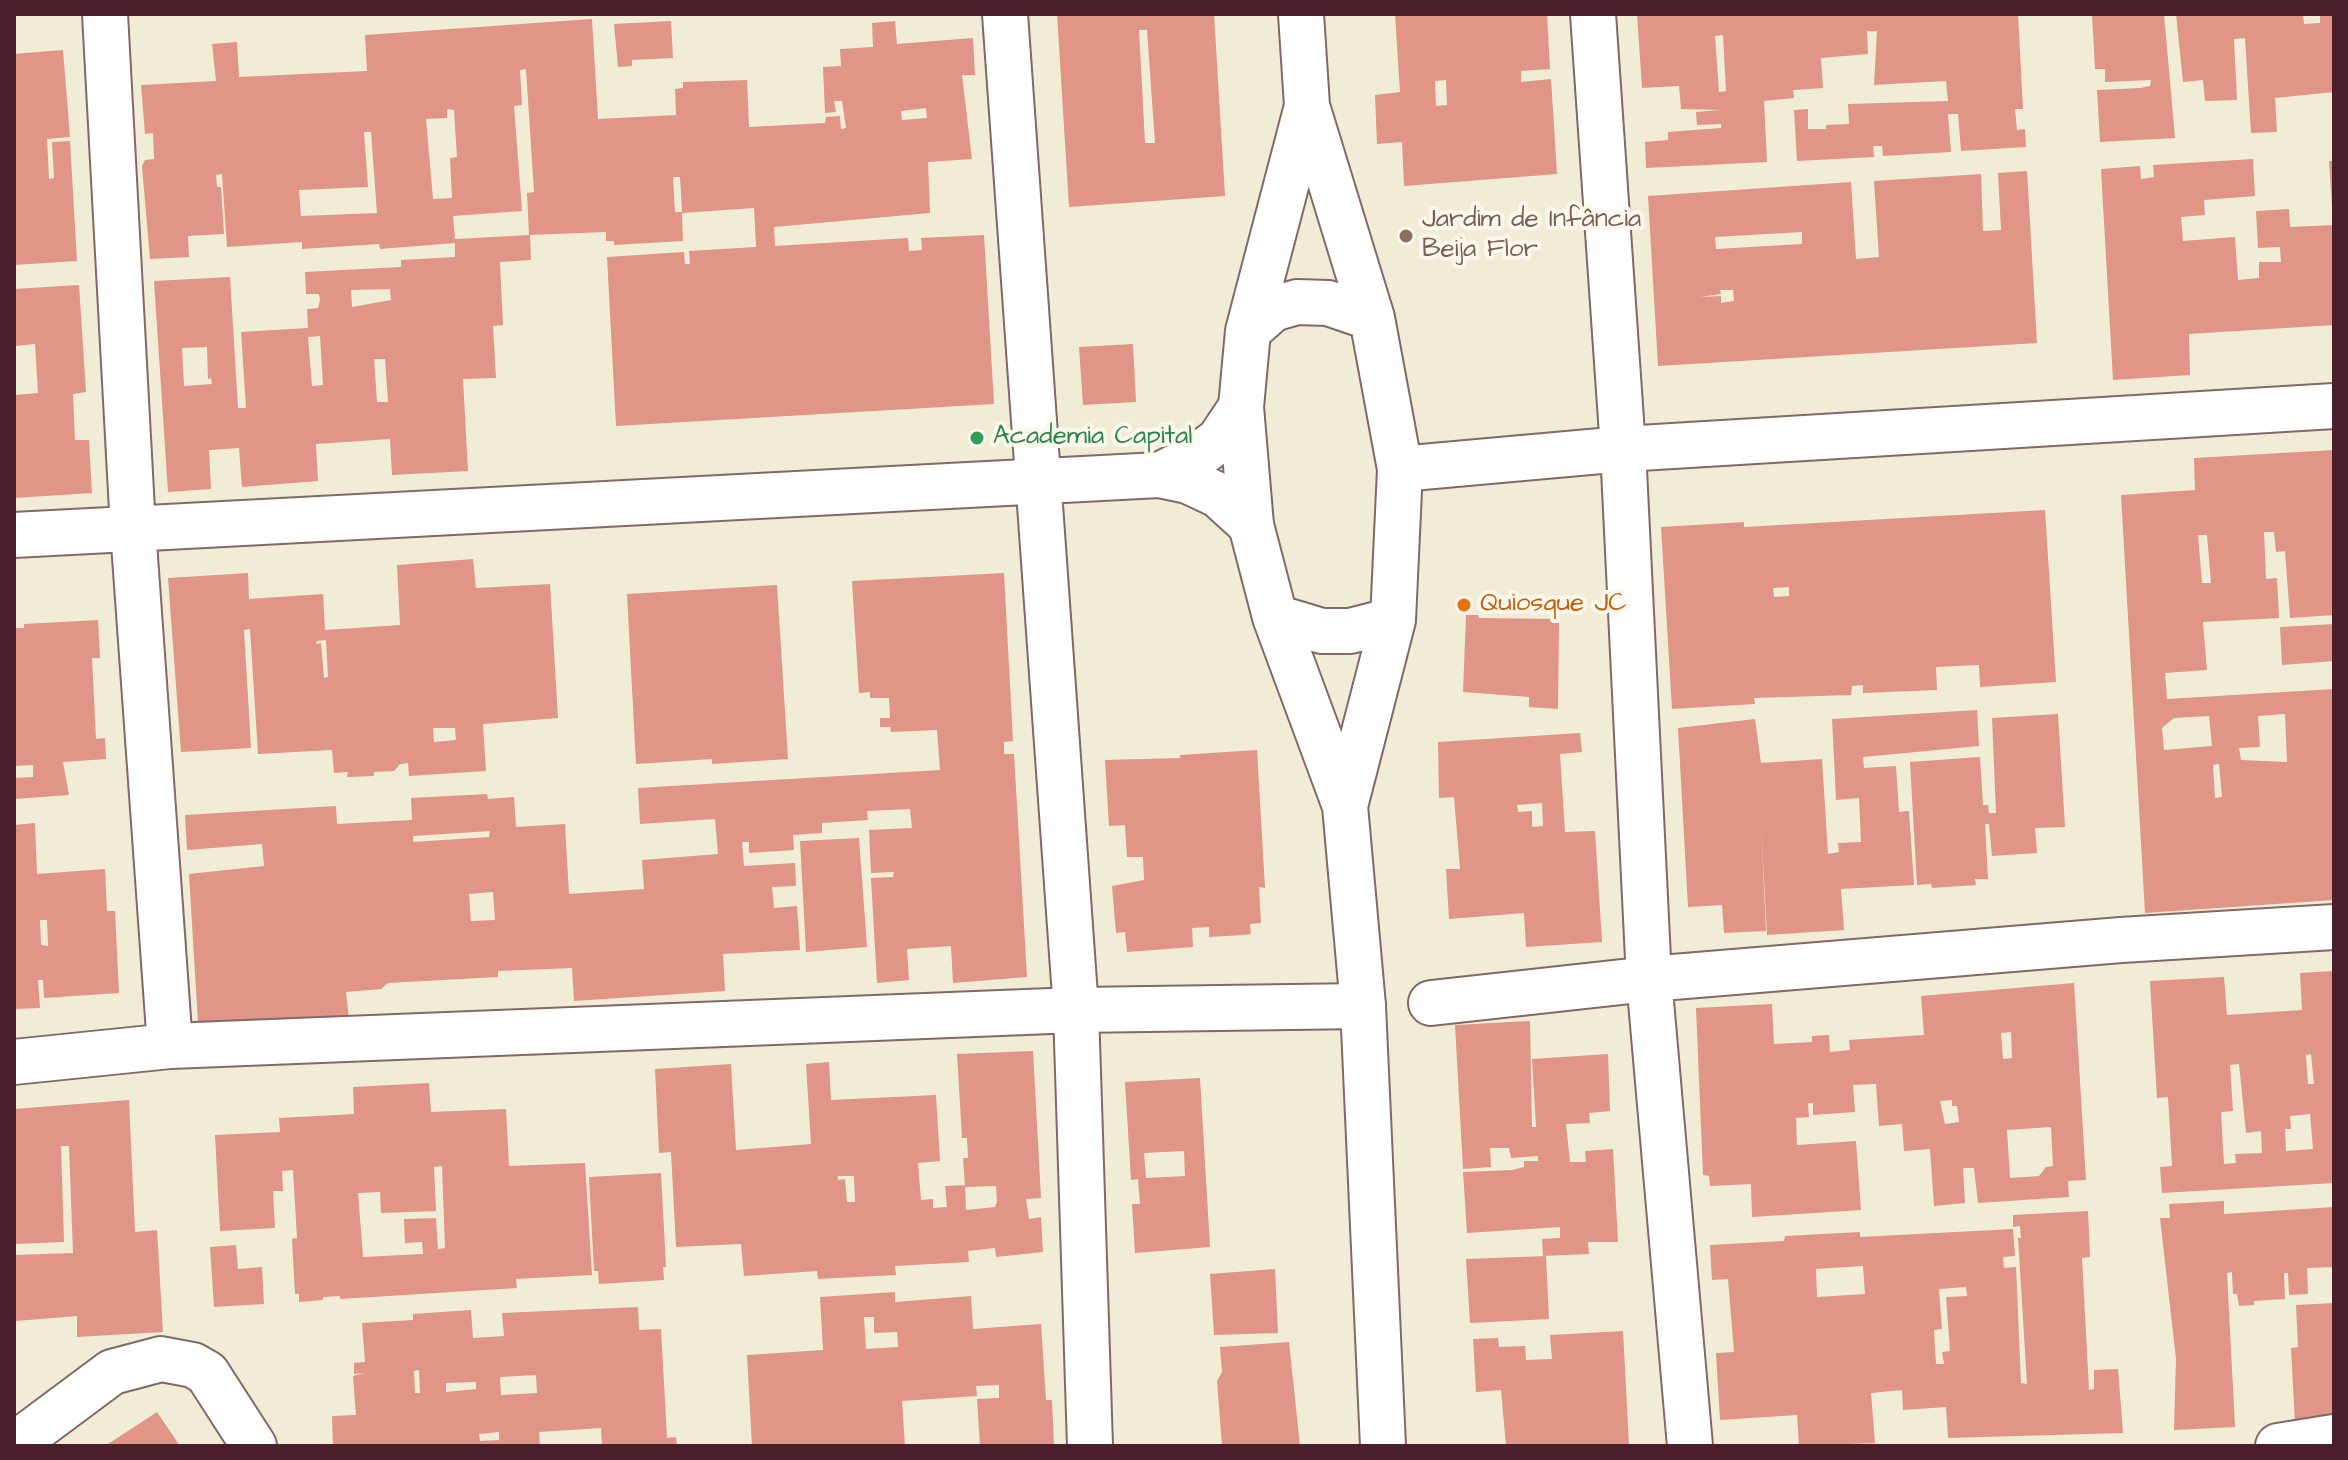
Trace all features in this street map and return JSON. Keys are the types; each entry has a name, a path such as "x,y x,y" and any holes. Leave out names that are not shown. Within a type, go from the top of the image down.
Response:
{"street":[{"path":"105,14 133,529 170,1046"},
{"path":"1005,14 1076,1010 1090,1446"},
{"path":"1301,14 1307,106 1372,318 1400,469 1393,620 1345,806"},
{"path":"1593,14 1623,449 1649,979 1690,1446"},
{"path":"1307,106 1248,331 1241,407 1251,525 1275,617 1345,806 1363,1006 1383,1446"},
{"path":"1248,331 1273,309 1297,302 1328,303 1372,318"},
{"path":"1400,469 1623,449 2334,406"},
{"path":"1159,475 1196,457 1219,440 1241,407"},
{"path":"14,535 1159,475 1188,481 1218,495 1251,525"},
{"path":"1275,617 1322,631 1350,631 1393,620"},
{"path":"1431,1003 1649,979 2121,940 2334,927"},
{"path":"14,1062 170,1046 1076,1010 1363,1006"},
{"path":"14,1445 112,1372 161,1359 193,1365 207,1373 254,1446"},
{"path":"2278,1446 2334,1437"}],"building":[{"path":"1057,14 1214,14 1225,196 1069,207","holes":["1139,30 1147,30 1155,143 1145,143"]},
{"path":"1395,14 1547,14 1550,69 1521,71 1521,82 1551,79 1557,174 1404,186 1402,142 1377,144 1375,95 1400,92","holes":["1446,80 1447,105 1436,106 1435,81"]},
{"path":"1637,14 2018,14 2023,109 2015,109 2017,130 2025,129 2026,147 1961,151 1958,114 1948,114 1951,152 1883,156 1882,146 1873,146 1874,157 1797,161 1794,110 1808,109 1808,129 1826,129 1826,125 1849,124 1848,104 1948,101 1946,81 1874,85 1877,31 1867,31 1868,54 1821,58 1823,88 1793,90 1794,98 1764,101 1767,162 1646,168 1645,142 1668,140 1668,132 1721,128 1721,124 1697,125 1696,112 1720,110 1681,109 1679,86 1642,88","holes":["1723,35 1726,91 1719,92 1715,36"]},
{"path":"2092,14 2164,14 2175,138 2100,142 2097,90 2140,88 2150,86 2151,80 2105,82 2105,69 2095,69"},
{"path":"2176,14 2303,14 2304,24 2320,23 2320,14 2334,14 2334,92 2275,98 2277,132 2251,133 2245,38 2234,39 2237,100 2205,101 2203,80 2183,82"},
{"path":"592,19 598,119 676,115 675,89 683,88 683,82 747,80 749,127 825,123 826,117 840,116 841,129 846,128 842,101 834,101 836,112 825,113 823,67 841,66 840,49 873,47 872,23 895,21 897,44 973,38 975,75 962,75 972,159 928,162 930,213 774,227 775,246 908,238 909,251 922,250 921,238 984,235 994,404 616,426 607,257 684,252 685,264 690,264 689,251 756,247 754,208 682,213 683,241 614,245 614,241 606,241 606,232 529,235 527,193 534,192 526,69 520,70 522,105 514,106 522,211 453,216 455,239 530,235 531,260 500,262 503,325 493,326 496,378 463,379 468,471 392,475 390,439 316,444 318,481 242,487 239,448 209,450 211,489 168,492 154,281 230,277 238,408 246,408 241,332 308,328 307,309 318,308 320,300 319,294 306,294 305,272 401,267 401,260 455,257 455,243 380,249 379,244 302,249 302,242 227,247 222,174 216,175 217,187 221,187 224,234 188,236 189,257 150,259 142,166 145,160 154,159 153,133 145,134 141,85 216,81 212,44 237,42 239,77 367,71 365,35","holes":["926,108 927,118 902,120 901,111","447,109 454,110 457,157 450,158 452,198 433,199 426,119 447,118","364,132 371,132 377,213 301,216 299,190 368,187","673,177 680,177 682,212 675,212","390,289 391,300 352,307 351,290","320,336 323,385 312,386 308,337","207,347 208,379 211,378 212,384 184,386 182,348","374,359 385,359 388,402 377,402"]},
{"path":"671,21 673,58 632,60 632,66 618,67 614,24"},
{"path":"63,50 70,137 47,139 49,179 54,178 52,142 70,141 77,261 14,265 14,54"},
{"path":"2253,159 2255,196 2204,200 2205,215 2181,217 2183,241 2235,237 2238,280 2259,278 2259,262 2281,262 2280,247 2258,248 2256,211 2289,209 2290,227 2334,225 2334,325 2189,334 2190,375 2113,380 2101,169 2140,166 2141,179 2154,177 2153,165"},
{"path":"2329,161 2334,161 2334,207 2332,207"},
{"path":"2027,171 2037,343 1658,366 1648,196 1851,182 1856,259 1879,257 1874,181 1981,174 1983,231 2001,230 1998,173","holes":["1802,232 1802,244 1716,249 1715,237","1720,290 1733,290 1734,301 1721,303 1721,296 1700,297 1721,294"]},
{"path":"79,285 86,392 73,394 75,440 89,440 92,493 14,498 14,395 38,393 35,344 14,346 14,289"},
{"path":"1133,344 1136,402 1083,405 1079,347"},
{"path":"2334,450 2334,615 2290,618 2285,551 2276,552 2274,532 2264,532 2266,579 2277,578 2279,618 2203,622 2207,670 2165,673 2167,699 2334,689 2334,900 2145,913 2121,495 2195,490 2194,458","holes":["2198,535 2207,535 2211,583 2202,583","2285,714 2287,762 2241,760 2239,748 2260,747 2258,716","2209,716 2212,746 2164,750 2162,728 2174,718","2219,764 2222,797 2215,798 2213,765"]},
{"path":"2045,510 2056,682 1980,687 1979,665 1936,667 1937,690 1863,693 1863,685 1852,686 1851,695 1754,698 1755,704 1672,709 1661,527 1744,522 1744,527","holes":["1789,587 1789,596 1774,597 1773,588"]},
{"path":"473,559 476,588 550,584 558,718 483,724 486,771 409,776 408,763 400,764 394,771 374,772 374,776 347,777 348,772 334,773 332,750 258,754 250,629 244,630 251,748 181,752 168,578 248,573 249,599 323,594 325,630 400,625 397,565","holes":["326,640 328,677 324,678 321,643 316,644 317,641","433,728 455,728 456,740 434,742"]},
{"path":"1004,573 1013,741 1004,742 1004,754 1014,754 1027,977 953,983 951,946 907,949 909,980 877,983 871,878 893,877 894,872 871,873 869,830 912,828 910,809 867,811 868,820 822,823 822,833 793,835 794,850 749,853 749,842 742,842 744,866 795,863 796,886 772,887 774,908 797,906 800,950 723,954 725,991 574,1001 572,968 498,971 498,977 388,983 381,989 346,992 349,1019 198,1023 189,874 264,866 262,844 187,850 185,815 336,806 337,824 412,820 411,798 487,794 488,799 514,797 516,827 565,824 569,894 644,889 642,860 718,854 715,819 640,824 638,788 940,770 937,730 891,732 890,727 880,727 880,718 890,718 889,698 870,698 870,692 859,693 852,581","holes":["490,831 489,837 413,842 413,836","493,892 495,920 471,921 469,894"]},
{"path":"777,585 788,759 712,764 712,759 636,764 627,594"},
{"path":"1466,615 1478,615 1479,618 1559,619 1558,709 1529,707 1529,697 1463,692"},
{"path":"98,620 100,658 92,658 96,739 105,738 106,759 63,762 69,795 14,799 14,778 33,777 33,765 14,766 14,628 24,628 24,624"},
{"path":"2334,624 2334,661 2282,665 2280,627"},
{"path":"1977,710 1979,746 1863,757 1864,768 1896,766 1899,812 1909,811 1914,885 1841,889 1844,930 1767,935 1761,824 1766,931 1724,933 1722,905 1688,907 1678,728 1755,719 1761,763 1822,759 1828,854 1839,852 1838,843 1861,842 1859,798 1836,800 1832,719"},
{"path":"2058,714 2065,827 2035,828 2037,853 1992,856 1989,824 1985,824 1988,879 1975,879 1976,885 1932,888 1931,884 1917,885 1910,762 1980,757 1983,805 1988,805 1989,813 1996,813 1992,718"},
{"path":"1580,733 1582,752 1560,754 1565,832 1595,831 1602,942 1526,947 1524,913 1449,919 1446,869 1460,869 1454,797 1439,798 1438,742","holes":["1542,803 1543,826 1532,827 1532,811 1518,812 1517,805"]},
{"path":"1257,750 1265,888 1259,887 1261,923 1250,924 1251,934 1243,935 1209,937 1209,927 1192,928 1193,947 1127,952 1125,932 1116,933 1112,886 1144,880 1143,857 1127,857 1125,825 1109,826 1105,760 1180,758 1180,755"},
{"path":"35,823 37,874 105,869 107,911 115,911 119,993 44,998 43,980 38,980 40,1008 14,1009 14,825","holes":["40,920 47,920 48,946 41,945"]},
{"path":"859,838 867,947 806,952 800,841"},
{"path":"2334,971 2334,1183 2162,1193 2160,1167 2172,1166 2168,1097 2157,1098 2150,981 2224,977 2227,1015 2302,1010 2300,973","holes":["2311,1054 2314,1084 2308,1084 2306,1055","2239,1064 2246,1133 2261,1131 2262,1153 2235,1154 2236,1163 2224,1164 2221,1112 2233,1111 2230,1065","2310,1114 2313,1149 2286,1151 2285,1129 2291,1129 2290,1116"]},
{"path":"2074,983 2086,1180 2068,1181 2069,1197 1978,1203 1974,1168 1963,1168 1965,1203 1934,1206 1930,1149 1904,1151 1902,1124 1879,1126 1876,1084 1853,1085 1855,1112 1813,1115 1813,1103 1808,1103 1809,1117 1796,1118 1797,1145 1856,1141 1861,1210 1752,1217 1751,1184 1710,1186 1709,1176 1703,1175 1696,1008 1772,1004 1774,1044 1812,1042 1812,1036 1829,1035 1830,1052 1850,1050 1849,1040 1924,1035 1921,996","holes":["2011,1032 2012,1058 2003,1059 2001,1033","1952,1100 1952,1106 1957,1106 1959,1122 1945,1124 1940,1101","2051,1127 2053,1166 2046,1167 2039,1176 2010,1178 2007,1130"]},
{"path":"1530,1021 1532,1127 1536,1127 1532,1059 1608,1054 1610,1111 1589,1113 1590,1123 1566,1124 1570,1162 1586,1162 1585,1151 1613,1149 1618,1242 1588,1242 1589,1254 1543,1256 1542,1239 1560,1238 1560,1227 1467,1233 1463,1172 1512,1170 1524,1167 1524,1161 1538,1161 1538,1156 1511,1158 1509,1148 1490,1148 1491,1167 1463,1169 1455,1025"},
{"path":"1033,1051 1041,1198 1026,1199 1029,1219 1041,1217 1043,1252 996,1257 995,1248 968,1251 969,1262 895,1266 896,1275 818,1279 817,1271 744,1276 741,1244 676,1247 671,1152 659,1153 655,1069 731,1064 736,1150 811,1144 806,1064 829,1062 831,1100 936,1095 940,1161 918,1163 921,1200 933,1199 933,1208 947,1207 945,1186 965,1185 963,1158 968,1158 967,1138 962,1138 957,1054","holes":["838,1176 854,1176 855,1202 847,1202 845,1179 838,1180","996,1186 995,1207 966,1210 965,1187"]},
{"path":"1200,1078 1210,1247 1135,1253 1132,1204 1140,1204 1138,1179 1131,1180 1125,1082","holes":["1184,1151 1185,1176 1146,1178 1144,1153"]},
{"path":"429,1083 431,1112 506,1109 509,1166 585,1163 592,1275 516,1279 517,1288 340,1299 340,1296 323,1297 323,1300 299,1302 299,1294 295,1294 292,1239 297,1238 293,1170 282,1171 283,1191 273,1191 275,1228 220,1231 215,1135 280,1132 279,1118 354,1114 353,1087","holes":["442,1166 445,1248 438,1249 436,1218 404,1219 405,1243 422,1242 423,1254 363,1257 358,1193 380,1192 381,1213 436,1211 434,1167"]},
{"path":"129,1100 135,1232 157,1230 163,1332 77,1337 77,1316 16,1321 14,1255 73,1253 69,1146 61,1146 64,1242 14,1244 14,1109"},
{"path":"661,1173 664,1280 599,1284 598,1271 594,1271 589,1177"},
{"path":"2224,1201 2224,1214 2334,1207 2334,1267 2307,1268 2308,1294 2289,1295 2288,1273 2284,1273 2285,1299 2254,1301 2254,1305 2239,1306 2237,1294 2233,1294 2232,1272 2227,1273 2235,1427 2174,1430 2176,1359 2160,1218 2170,1218 2169,1204"},
{"path":"2088,1211 2090,1257 2082,1258 2089,1390 2094,1389 2094,1370 2118,1369 2123,1433 1948,1438 1946,1407 1903,1410 1902,1390 1871,1393 1875,1443 1799,1446 1797,1415 1720,1420 1716,1353 1734,1352 1728,1279 1712,1280 1710,1245 1784,1241 1785,1236 1860,1232 1860,1237 2013,1229 2015,1256 2003,1257 2004,1268 2016,1267 2021,1383 2027,1384 2018,1238 2021,1238 2020,1226 2013,1227 2013,1215","holes":["1863,1266 1865,1294 1817,1297 1816,1269","1966,1287 1967,1296 1946,1297 1950,1351 1942,1352 1944,1364 1936,1364 1934,1330 1942,1329 1939,1289"]},
{"path":"236,1245 238,1269 262,1267 264,1304 214,1307 210,1247"},
{"path":"1546,1256 1549,1319 1470,1323 1466,1259"},
{"path":"1275,1269 1278,1333 1214,1335 1210,1274"},
{"path":"895,1292 895,1302 971,1296 973,1329 1041,1324 1046,1400 1052,1400 1054,1446 980,1446 977,1399 999,1398 999,1385 976,1386 977,1396 902,1401 905,1446 752,1446 747,1355 823,1350 820,1297","holes":["864,1317 874,1317 874,1333 897,1332 898,1347 866,1349"]},
{"path":"2334,1303 2334,1421 2295,1423 2291,1348 2298,1347 2296,1305"},
{"path":"638,1307 639,1330 661,1329 667,1438 676,1437 677,1446 602,1446 601,1428 539,1432 540,1446 333,1446 332,1416 356,1415 353,1376 364,1373 354,1374 354,1363 365,1362 362,1323 413,1320 413,1314 471,1310 473,1338 504,1336 502,1313","holes":["419,1370 420,1393 415,1393 414,1371","536,1375 537,1393 501,1395 500,1377","476,1382 476,1389 446,1392 446,1383","499,1432 499,1440 480,1441 479,1434"]},
{"path":"1623,1331 1629,1446 1506,1446 1501,1390 1476,1392 1473,1339 1498,1338 1499,1347 1525,1346 1526,1360 1552,1359 1550,1335"},
{"path":"1289,1342 1300,1446 1222,1446 1217,1381 1222,1372 1220,1347"},
{"path":"157,1412 180,1446 105,1446"}],"place":[{"name":"Jardim de Infância Beija Flor","path":"1406,236"},
{"name":"Academia Capital","path":"977,438"},
{"name":"Quiosque JC","path":"1464,605"}]}
